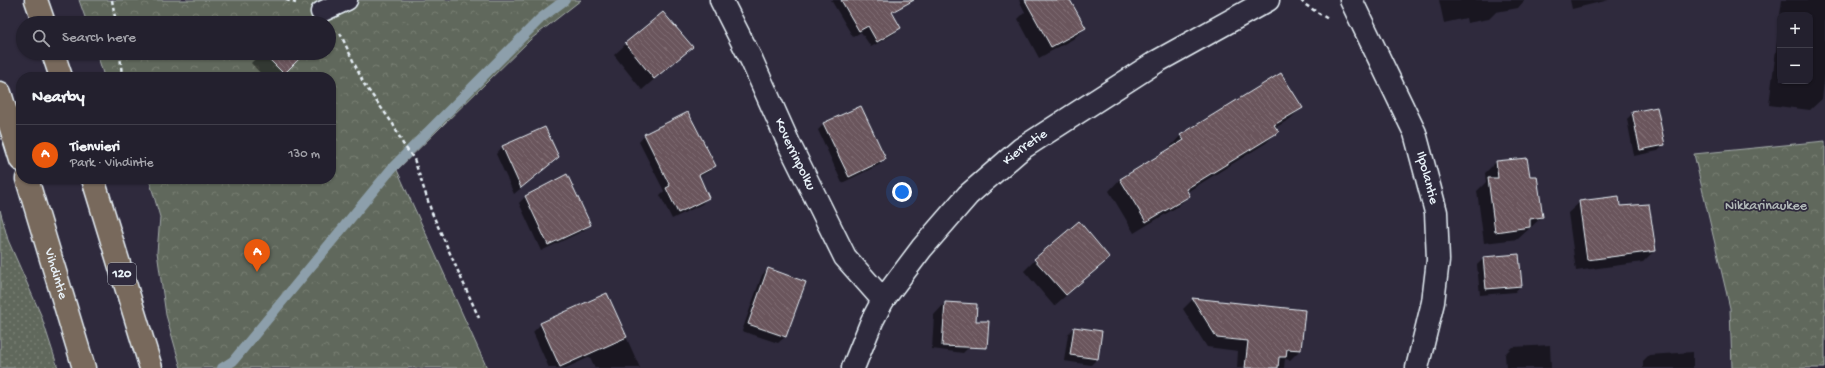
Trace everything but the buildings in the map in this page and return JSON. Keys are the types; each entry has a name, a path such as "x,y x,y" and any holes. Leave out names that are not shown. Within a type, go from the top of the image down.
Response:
{"main road":[{"path":"36,0 42,16"},
{"path":"55,60 59,72"},
{"path":"0,93 16,144"},
{"name":"Vihdintie","path":"29,184 84,368"},
{"name":"120","path":"95,184 151,368"}],"street":[{"name":"Koverrinpolku","path":"721,0 752,61 790,146 845,257 883,300"},
{"name":"Kierretie","path":"854,368 872,321 883,300 922,248 968,195 1022,148 1156,62 1268,0"},
{"name":"Ilpolantie","path":"1351,0 1414,133 1436,212 1438,260 1433,302 1417,368"}],"path":[{"path":"112,0 115,16"},
{"path":"1301,0 1304,4 1332,22"},
{"path":"333,6 336,16"},
{"path":"336,17 342,39 364,84 393,124 403,144 414,159 432,213 479,318"},
{"path":"121,60 122,72"}],"green space":[{"path":"79,0 581,0 531,39 397,170 487,368 181,368 166,315 157,252 160,217 150,184 336,184 336,72 103,72 99,60 336,60 336,16 85,16"},
{"name":"Nikkarinaukee","path":"1825,141 1825,368 1732,368 1730,308 1694,154"},
{"path":"0,210 8,240 41,315 58,368 0,368"}],"waterway":[{"path":"222,368 233,361 393,167 541,18 565,0"}],"place":[{"name":"Tienvieri","path":"257,272"}]}
